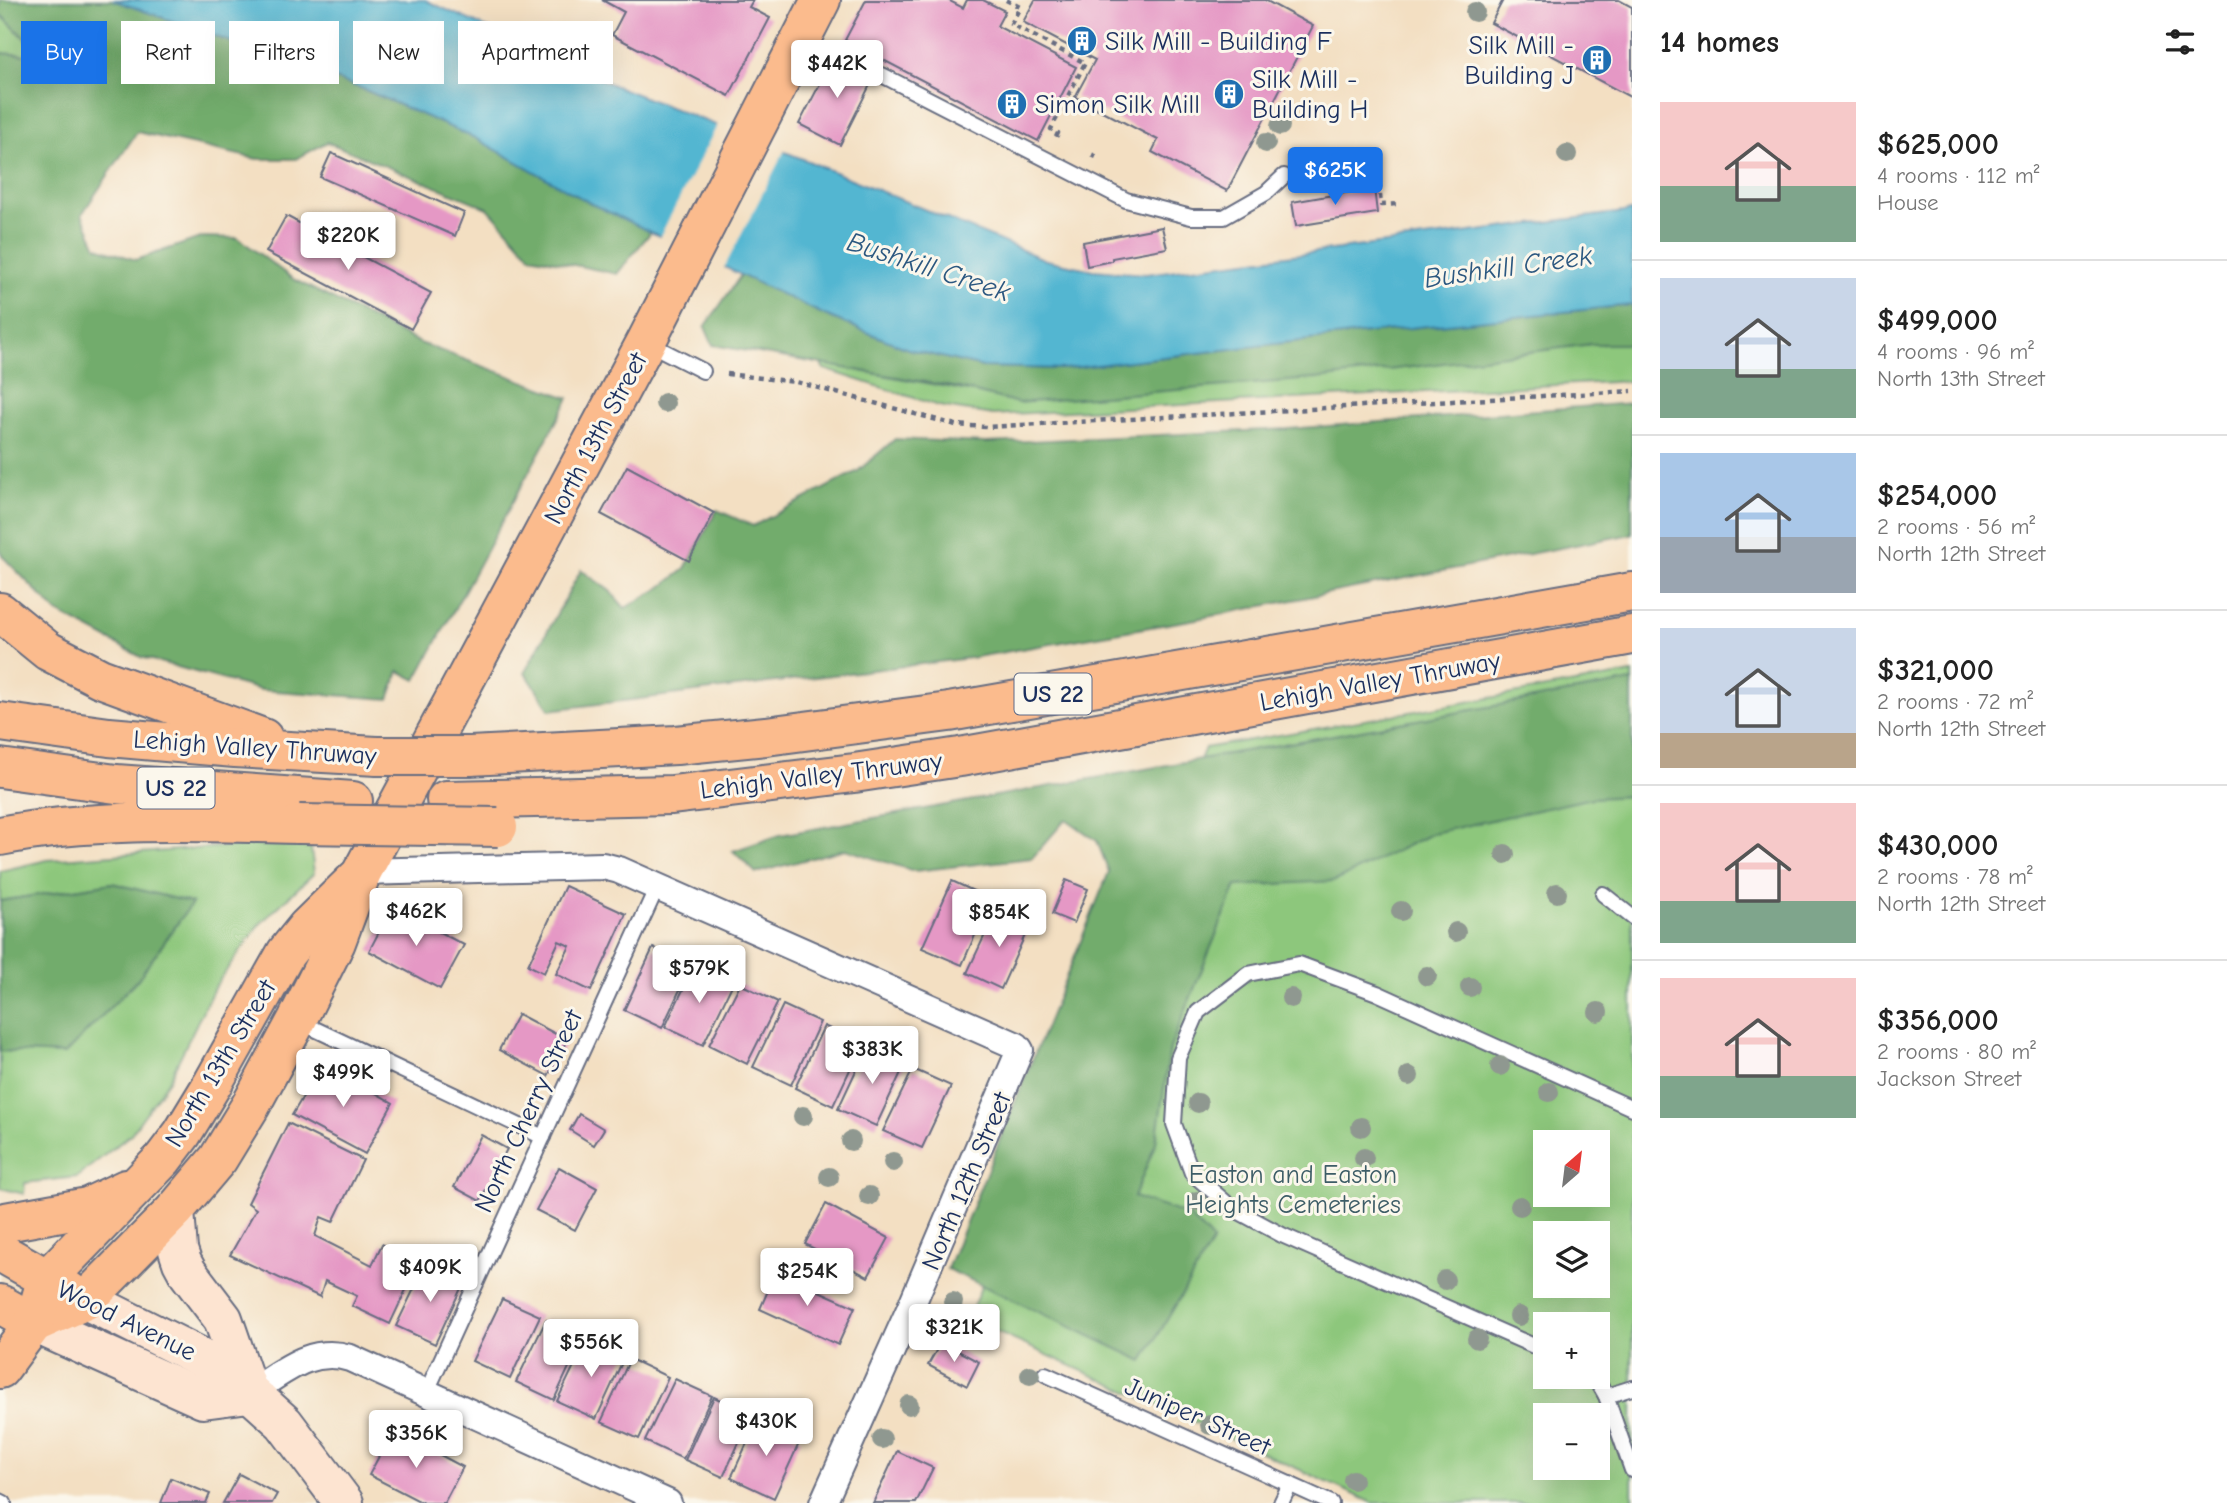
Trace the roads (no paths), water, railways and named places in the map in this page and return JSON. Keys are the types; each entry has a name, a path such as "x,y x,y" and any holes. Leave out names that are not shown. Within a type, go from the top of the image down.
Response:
{"main road":[{"name":"North 13th Street","path":"34,1323 86,1300 175,1210 218,1159 234,1134 297,1020 336,942 362,873 646,342 821,0"},
{"name":"Lehigh Valley Thruway","path":"0,722 109,737 377,756 470,756 676,745 860,725 962,710 1632,592"},
{"path":"0,612 48,650 100,678 305,753"},
{"name":"Lehigh Valley Thruway","path":"0,768 116,784 353,801 545,799 672,794 854,773 960,757 1632,635"},
{"path":"0,836 45,829 180,821 498,827 545,799"},
{"name":"North 13th Street","path":"0,1369 34,1323 46,1280 169,1151 197,1110 286,953 307,927 362,873"},
{"path":"0,1223 88,1207 143,1181"},
{"path":"175,1210 178,1250 188,1273 223,1319 249,1393"},
{"name":"Wood Avenue","path":"0,1252 46,1280 225,1369 284,1423 344,1503"},
{"name":"Wood Avenue","path":"0,1304 34,1323 203,1399 249,1393"}],"street":[{"path":"362,873 603,866 620,870 657,887"},
{"name":"North 12th Street","path":"657,887 1017,1046 1020,1050 911,1309 823,1503"},
{"path":"249,1393 307,1357 335,1354 668,1503"}],"lane":[{"path":"882,75 1126,200 1191,218 1224,217 1266,193 1284,176"},
{"path":"646,342 703,371"},
{"name":"North Cherry Street","path":"426,1393 657,887"},
{"path":"1603,894 1632,917"},
{"path":"1533,1346 1282,1235 1232,1208 1192,1173 1174,1124 1178,1058 1198,1012 1248,974 1299,964 1377,993 1632,1108"},
{"path":"297,1020 543,1137"},
{"name":"Juniper Street","path":"1045,1374 1331,1503"},
{"path":"1606,1396 1632,1388"},
{"path":"1602,1389 1632,1470"},
{"path":"1281,1503 1290,1484"}],"water":[{"name":"Bushkill Creek","path":"113,0 425,0 471,21 458,21 458,84 611,84 808,161 1046,260 1093,270 1146,274 1632,211 1632,305 1063,369 983,367 908,349 825,315 594,205 475,138 339,80 339,21 229,21 229,41 215,36 215,21 172,21"}],"place":[{"name":"Silk Mill - Building F","path":"1082,41"},
{"name":"Silk Mill - Building J","path":"1597,60"},
{"name":"Silk Mill - Building H","path":"1229,94"},
{"name":"Simon Silk Mill","path":"1012,104"}],"park label":[{"name":"Easton and Easton Heights Cemeteries","path":"1293,1189"}]}
